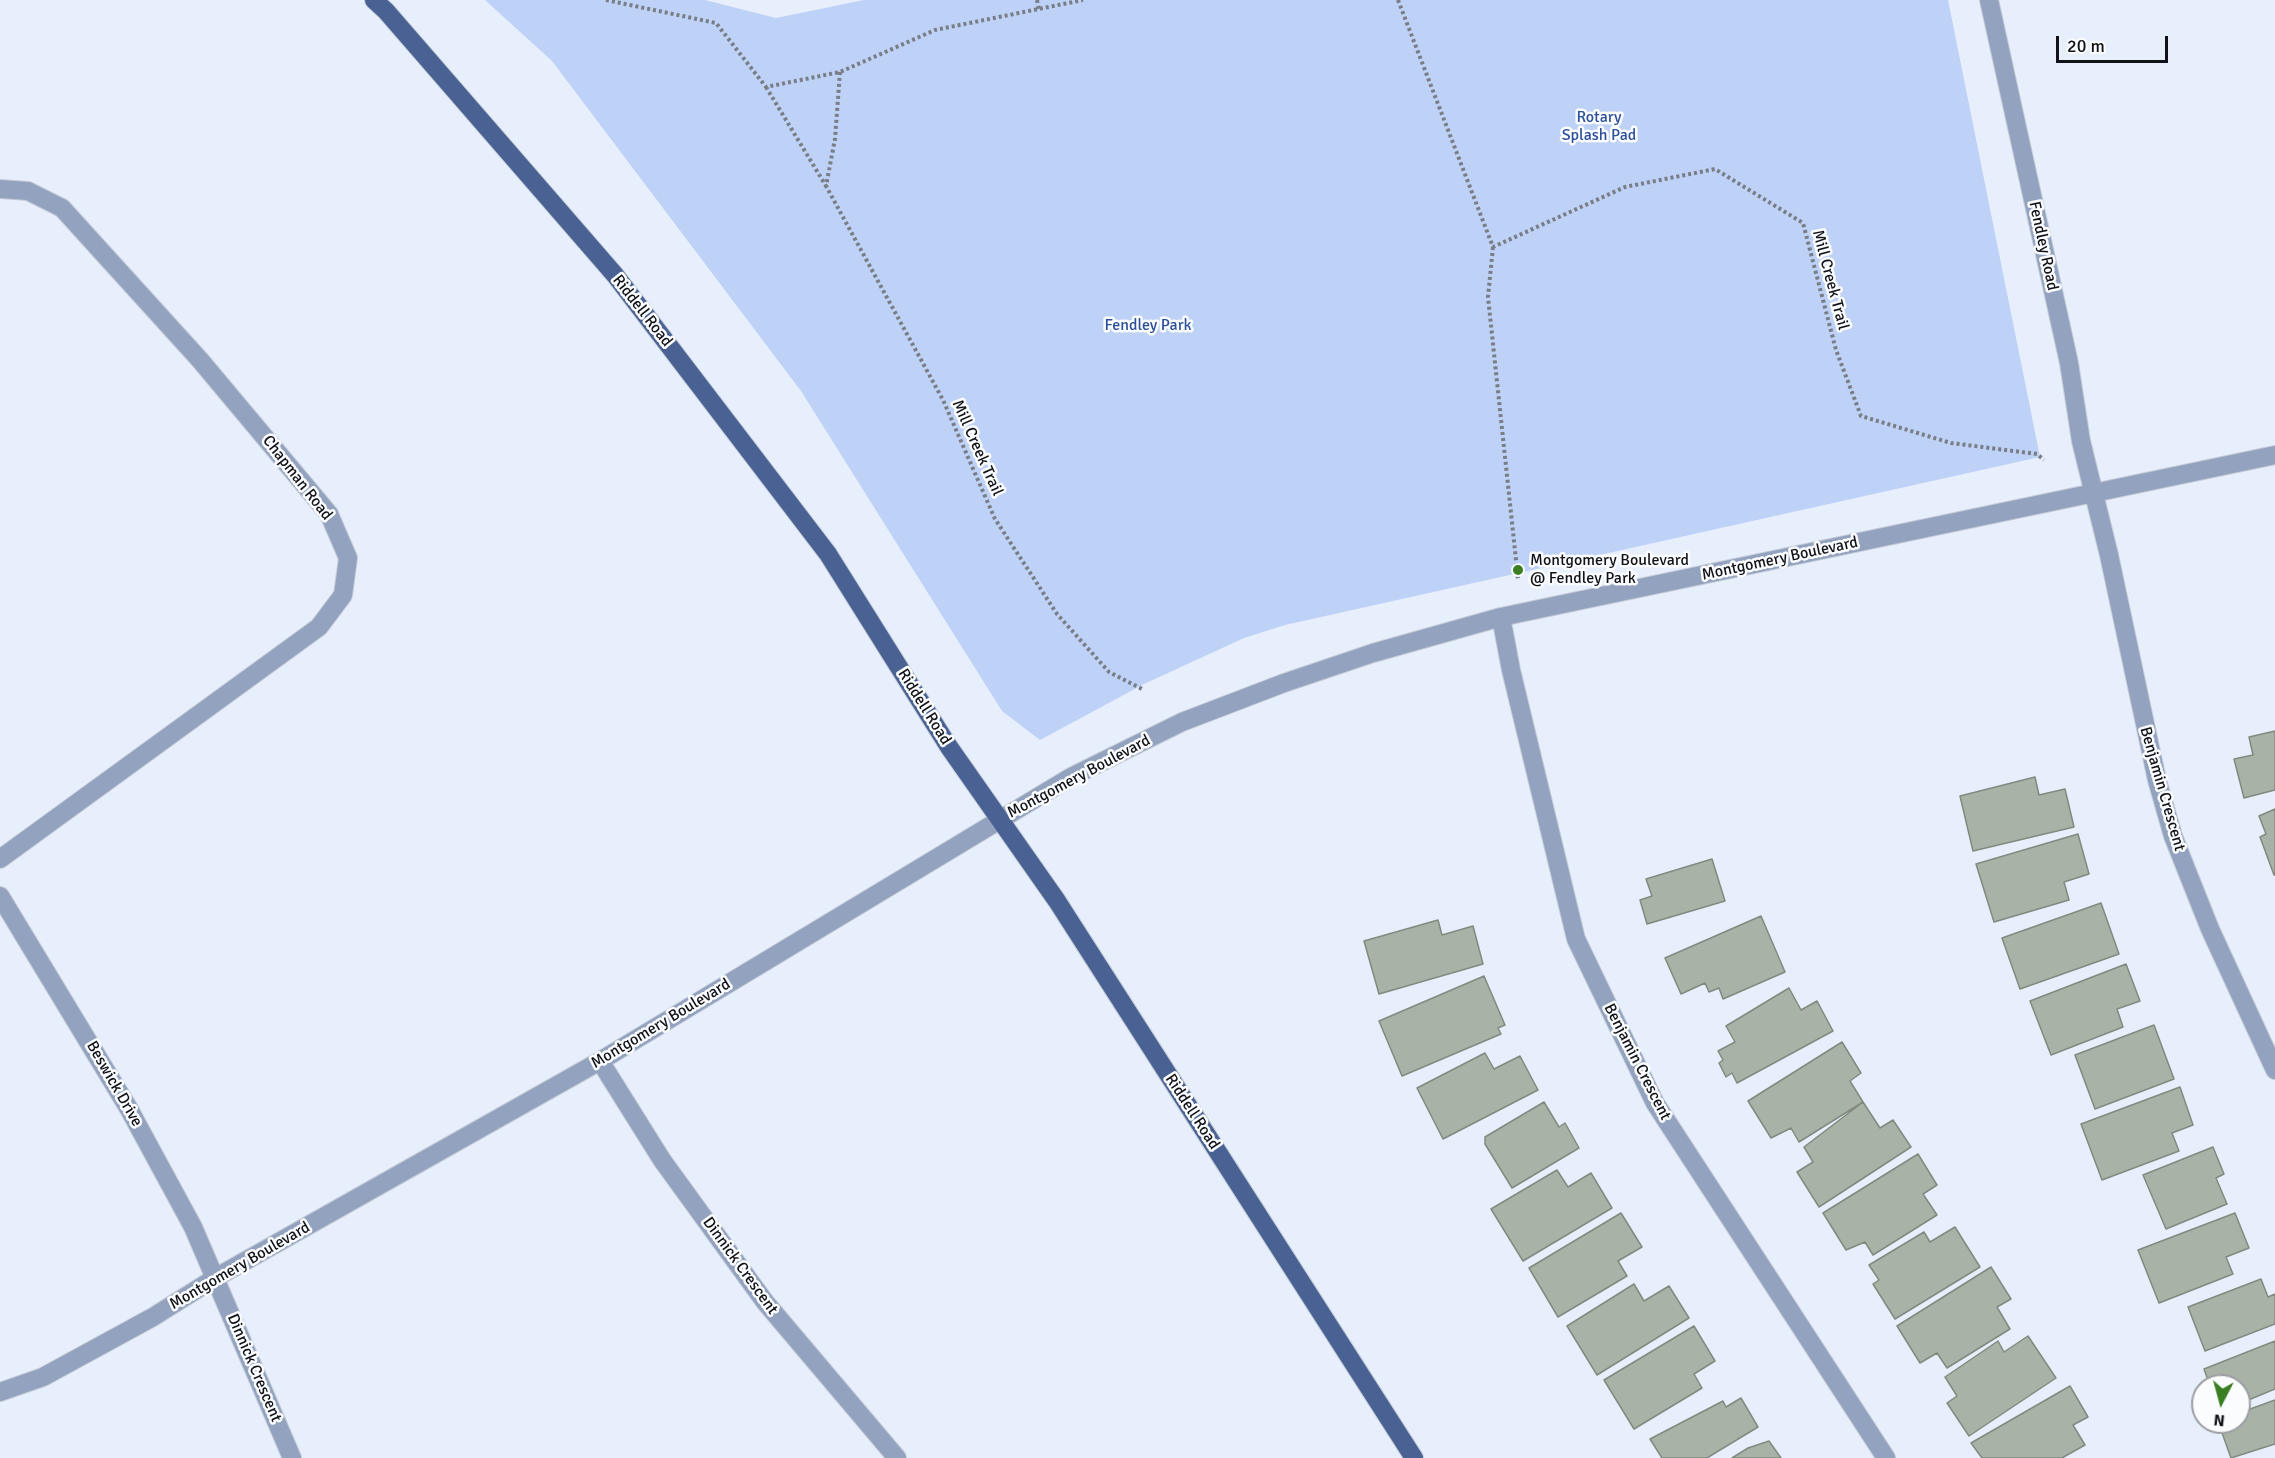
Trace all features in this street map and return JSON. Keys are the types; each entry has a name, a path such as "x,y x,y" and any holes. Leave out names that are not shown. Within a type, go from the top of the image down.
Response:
{"main road":[{"name":"Riddell Road","path":"374,0 387,11 629,293 828,554 949,747 1057,901 1414,1458"}],"street":[{"name":"Fendley Road","path":"1989,0 2069,363 2081,441 2094,493"},
{"name":"Chapman Road","path":"0,189 28,191 62,208 200,360 329,514 348,558 343,595 318,627 0,859"},
{"name":"Montgomery Boulevard","path":"0,1392 44,1377 153,1317 215,1278 600,1061 1071,777 1182,722 1284,683 1373,653 1501,617 2275,455"},
{"name":"Benjamin Crescent","path":"2094,493 2144,726 2173,836 2210,929 2275,1070"},
{"name":"Benjamin Crescent","path":"1501,617 1511,670 1576,939 1655,1103 1886,1458"},
{"name":"Beswick Drive","path":"0,896 129,1109 193,1227 215,1278"},
{"name":"Dinnick Crescent","path":"600,1061 662,1160 765,1302 897,1458"},
{"name":"Dinnick Crescent","path":"215,1278 292,1458"}],"path":[{"name":"Mill Creek Trail","path":"606,0 716,23 766,87 826,186 942,400 995,519 1057,614 1109,672 1142,689"},
{"path":"1037,0 1039,9"},
{"path":"766,87 840,72 935,30 1083,0"},
{"path":"1398,0 1493,247 1488,297 1518,579"},
{"path":"826,186 835,139 840,72"},
{"name":"Mill Creek Trail","path":"1493,247 1625,188 1714,169 1803,223 1836,350 1861,416 1951,443 2037,454 2044,460"}],"green space":[{"name":"Fendley Park","path":"485,0 705,0 776,18 864,0 1948,0 2040,457 1285,625 1244,638 1144,684 1040,740 1002,711 801,391 552,61"}],"building":[{"path":"2275,731 2275,790 2244,798 2234,759 2253,755 2249,737"},
{"path":"2035,777 2039,795 2065,789 2074,827 1973,851 1960,796"},
{"path":"2275,809 2274,875 2260,837 2266,834 2259,816"},
{"path":"2078,834 2089,874 2064,882 2069,900 1994,922 1976,864"},
{"path":"1712,859 1725,901 1647,924 1640,900 1652,896 1646,879"},
{"path":"2101,903 2119,954 2020,989 2002,938"},
{"path":"1761,916 1785,972 1723,999 1719,988 1709,992 1705,983 1681,994 1665,958"},
{"path":"1438,920 1442,935 1473,926 1483,964 1379,994 1364,941"},
{"path":"2126,964 2140,1001 2117,1009 2123,1027 2051,1055 2030,1001"},
{"path":"1484,976 1505,1025 1498,1028 1501,1034 1402,1076 1379,1021"},
{"path":"1789,988 1801,1010 1817,1001 1833,1031 1737,1083 1732,1073 1726,1077 1719,1063 1723,1060 1718,1051 1735,1042 1726,1026"},
{"path":"2154,1025 2174,1079 2095,1109 2075,1055"},
{"path":"1842,1042 1861,1073 1850,1081 1863,1102 1799,1142 1791,1128 1771,1138 1748,1101"},
{"path":"1485,1053 1494,1069 1520,1056 1538,1090 1443,1139 1417,1088"},
{"path":"2180,1087 2193,1125 2172,1133 2179,1151 2102,1180 2081,1124"},
{"path":"1544,1102 1559,1127 1565,1123 1579,1148 1512,1188 1485,1144 1485,1137"},
{"path":"1863,1102 1880,1128 1893,1120 1911,1147 1819,1207 1797,1172 1813,1162 1804,1147"},
{"path":"2213,1147 2224,1174 2216,1178 2227,1204 2166,1229 2143,1175"},
{"path":"1918,1154 1937,1185 1923,1194 1937,1215 1873,1255 1865,1242 1846,1250 1823,1213"},
{"path":"1557,1170 1568,1187 1591,1173 1612,1208 1523,1261 1491,1209"},
{"path":"1621,1213 1642,1247 1618,1261 1627,1276 1558,1317 1529,1268"},
{"path":"2235,1213 2249,1248 2226,1257 2233,1274 2159,1303 2138,1250"},
{"path":"1955,1227 1980,1267 1895,1319 1873,1284 1879,1280 1869,1265 1924,1232 1930,1242"},
{"path":"1991,1267 2011,1299 1997,1307 2010,1329 1947,1368 1937,1353 1920,1363 1897,1326"},
{"path":"2261,1279 2268,1297 2275,1294 2275,1324 2205,1351 2188,1307"},
{"path":"1634,1284 1644,1301 1669,1286 1689,1318 1597,1375 1567,1326"},
{"path":"1694,1326 1715,1361 1694,1374 1702,1388 1634,1429 1604,1380"},
{"path":"2028,1336 2056,1378 1969,1436 1947,1403 1957,1396 1945,1377 1998,1341 2004,1352"},
{"path":"2275,1341 2275,1389 2251,1399 2251,1374 2206,1374 2204,1369"},
{"path":"2070,1386 2088,1417 2073,1425 2085,1445 2062,1458 1982,1458 1971,1443"},
{"path":"1741,1398 1758,1427 1707,1458 1662,1458 1650,1439 1723,1401 1726,1407"},
{"path":"2275,1400 2275,1444 2231,1458 2222,1434 2251,1434 2251,1409"},
{"path":"1769,1441 1781,1458 1732,1458 1748,1448"}],"place":[{"name":"Montgomery Boulevard @ Fendley Park","path":"1518,570"}],"park label":[{"name":"Rotary Splash Pad","path":"1599,127"}]}
